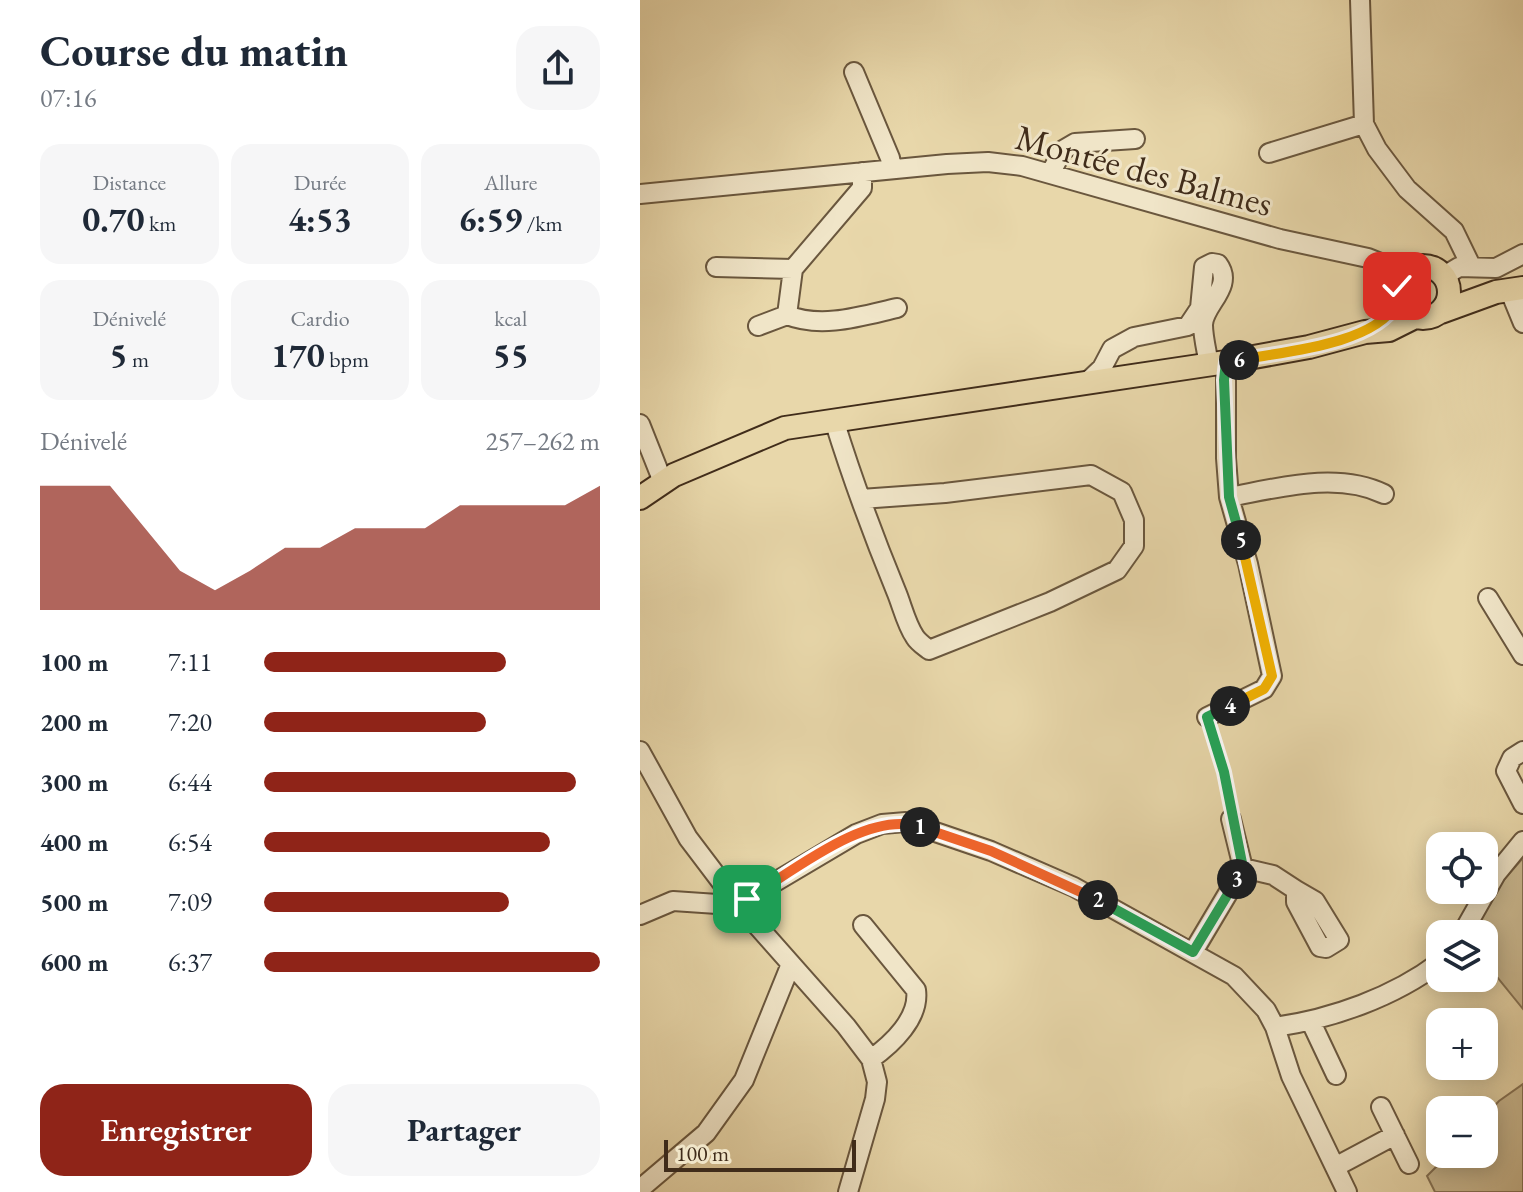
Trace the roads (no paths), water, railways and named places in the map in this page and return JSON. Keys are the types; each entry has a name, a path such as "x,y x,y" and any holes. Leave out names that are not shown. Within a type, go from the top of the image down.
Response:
{"main road":[{"path":"1420,266 1429,267 1467,290 1510,290 1429,318 1415,317 1402,308 1397,286 1405,273 1420,266"},
{"path":"1441,312 1449,299 1446,279"},
{"path":"1365,332 1383,319 1398,300"},
{"path":"640,498 674,475 785,428 1309,347 1365,332 1389,330 1415,317"}],"street":[{"path":"1360,0 1364,124 1377,149 1407,189 1454,231 1471,266"},
{"path":"854,72 892,169"},
{"path":"1269,153 1364,124"},
{"path":"1051,172 1063,150 1075,143 1135,139"},
{"name":"Montée des Balmes","path":"640,194 988,162 1051,172 1280,239 1368,258 1405,273"},
{"path":"787,315 793,269 862,188 862,172"},
{"path":"1446,279 1459,267 1496,268 1523,254"},
{"path":"1188,326 1200,308 1204,267 1218,264 1223,272 1223,283 1203,321 1205,337 1217,363 1229,497 1248,564 1272,676 1264,689 1207,717"},
{"path":"716,267 793,269"},
{"path":"1510,290 1523,323"},
{"path":"758,326 787,315 804,321 848,319 897,308"},
{"path":"1086,383 1102,368 1112,349 1134,337 1188,326 1205,337"},
{"path":"834,420 861,499 915,636 929,650 1088,586 1117,570 1134,546 1134,520 1122,492 1091,475 945,493 861,499"},
{"path":"640,424 663,482"},
{"path":"1229,497 1302,483 1365,484 1384,494"},
{"path":"1488,598 1523,655"},
{"path":"640,751 688,838 738,904 846,1026 871,1059 877,1082 875,1099 848,1192"},
{"path":"1523,751 1512,758 1506,771 1523,804"},
{"path":"1193,952 1243,868 1231,819"},
{"path":"640,915 673,901 738,904 856,834 882,824 906,822 991,851 1074,887 1234,976 1266,1010 1291,1076 1347,1192"},
{"path":"1470,920 1496,874 1523,841"},
{"path":"1243,868 1273,875 1296,890"},
{"path":"863,925 916,990 918,1001 915,1011 888,1046 871,1059"},
{"path":"640,1189 706,1133 744,1080 791,964"},
{"path":"1277,1034 1371,1000 1426,973"},
{"path":"1311,1022 1336,1075"},
{"path":"1381,1107 1409,1164"},
{"path":"1335,1167 1395,1135"}]}
